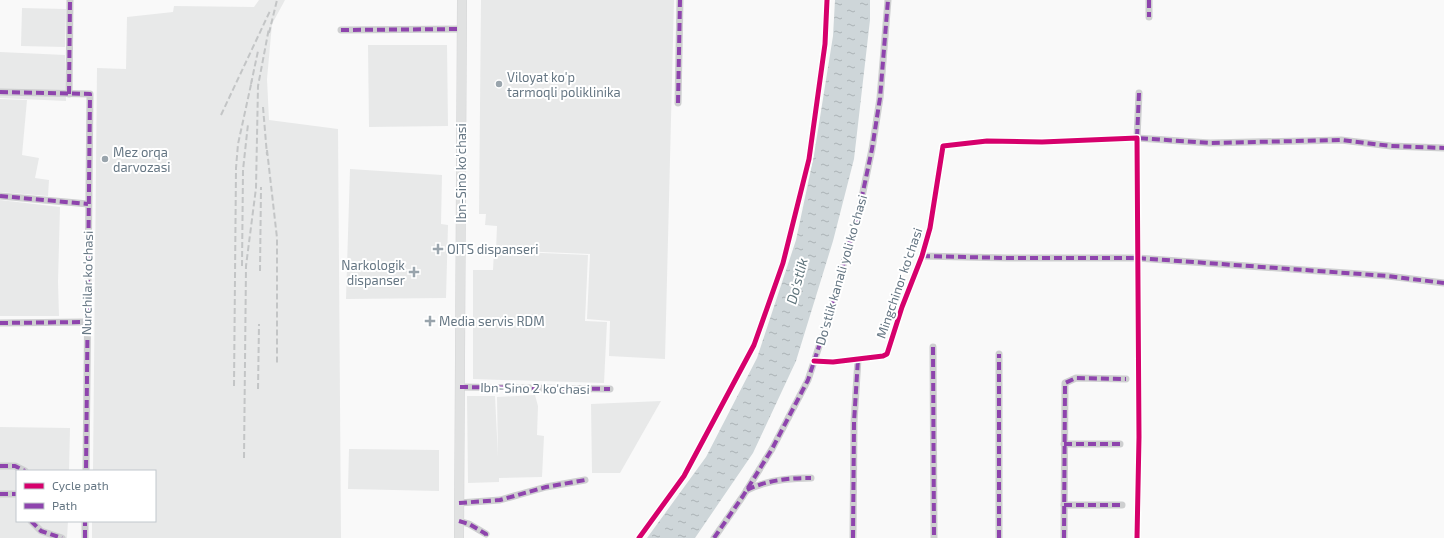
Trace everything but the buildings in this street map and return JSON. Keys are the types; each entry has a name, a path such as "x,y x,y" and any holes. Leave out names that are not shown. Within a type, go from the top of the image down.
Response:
{"main road":[{"name":"Ibn-Sino ko'chasi","path":"459,538 462,0"}],"street":[{"path":"0,92 69,94 70,0"},
{"path":"678,103 680,0"},
{"path":"639,538 684,476 754,344 783,263 809,159 825,44 827,0"},
{"name":"Do'stlik kanali yoli ko'chasi","path":"714,538 747,490 776,442 808,380 860,206 866,178 880,98 888,0"},
{"path":"1149,0 1150,17"},
{"path":"341,30 461,29"},
{"path":"1137,538 1139,429 1137,138 1139,93"},
{"name":"Nurchilar ko'chasi","path":"69,94 90,94 86,322 86,470"},
{"path":"1137,138 1210,143 1341,140 1390,146 1444,148"},
{"name":"Mingchinor ko'chasi","path":"814,361 833,362 883,356 887,354 902,307 922,256 930,228 943,146 987,142 1042,142 1137,138"},
{"path":"0,196 88,204"},
{"path":"922,256 1007,258 1137,258 1388,276 1444,283"},
{"path":"0,322 86,322"},
{"path":"933,348 934,538"},
{"path":"999,354 999,538"},
{"path":"853,538 854,422 858,359"},
{"path":"1064,538 1065,383 1076,378 1126,379"},
{"name":"Ibn-Sino 2 ko'chasi","path":"460,387 610,388"},
{"path":"1064,444 1120,444"},
{"path":"0,466 15,466 23,470"},
{"path":"747,490 759,484 793,478 811,478"},
{"path":"459,503 500,500 546,487 585,480"},
{"path":"0,494 16,494"},
{"path":"1064,505 1122,505"},
{"path":"459,521 469,524 486,534"},
{"path":"32,522 41,531 62,538"},
{"path":"85,522 85,538"}],"shaded area":[{"path":"259,0 285,0 272,24 267,79 269,120 338,129 341,538 92,538 92,522 156,522 156,470 93,470 97,68 126,69 127,17 173,12 174,6 254,7"},
{"path":"481,0 674,0 665,359 609,356 610,321 587,319 590,254 496,250 497,226 485,225 486,214 479,214"},
{"path":"22,8 66,9 65,47 21,46"},
{"path":"368,45 447,45 448,126 369,127"},
{"path":"0,52 65,55 66,101 0,98"},
{"path":"0,99 27,100 22,155 39,158 35,178 49,180 48,196 0,192"},
{"path":"350,169 442,175 441,224 448,225 446,298 346,299"},
{"path":"0,200 60,207 58,282 59,316 0,316"},
{"path":"494,251 588,255 585,321 607,322 604,383 473,379 473,270 493,270"},
{"path":"535,395 538,406 537,435 544,436 542,477 499,478 499,482 468,483 467,396 495,396 498,457 497,397"},
{"path":"661,401 620,473 592,473 591,404"},
{"path":"0,427 70,428 69,470 16,470 16,522 68,522 67,538 0,538"},
{"path":"349,449 439,450 439,491 348,489"}],"water":[{"name":"Do'stlik","path":"835,0 870,0 870,20 854,159 833,241 796,361 753,453 695,538 647,538 706,457 757,358 796,240 814,155 833,36"}],"railway":[{"path":"269,33 277,0"},
{"path":"221,115 270,11"},
{"path":"244,458 246,266 256,188 258,86 269,28"},
{"path":"251,84 258,51"},
{"path":"234,386 236,168 238,144 252,80"},
{"path":"263,107 267,155"},
{"path":"242,266 243,170 248,124"},
{"path":"267,150 277,238 277,363"},
{"path":"260,271 261,187"},
{"path":"258,389 259,324"}],"marked path":[{"path":"69,94 70,0"},
{"path":"678,103 680,0"},
{"path":"714,538 743,496 772,449 808,380 826,325 860,206 872,149 880,98 888,0"},
{"path":"1149,0 1149,17"},
{"path":"341,30 461,29"},
{"path":"0,92 90,94 86,470"},
{"path":"1139,93 1137,138 1210,143 1341,140 1391,146 1444,148"},
{"path":"0,196 88,204"},
{"path":"922,256 1007,258 1137,258 1388,276 1444,283"},
{"path":"0,323 86,322"},
{"path":"933,347 934,538"},
{"path":"999,354 999,538"},
{"path":"853,538 854,422 858,359"},
{"path":"1064,538 1065,383 1076,378 1126,379"},
{"path":"460,387 610,389"},
{"path":"1064,444 1120,444"},
{"path":"0,466 15,466 23,470"},
{"path":"747,490 778,480 811,478"},
{"path":"459,503 500,500 546,487 585,480"},
{"path":"0,494 16,494"},
{"path":"1064,505 1122,505"},
{"path":"459,521 469,524 486,534 486,538"},
{"path":"32,522 41,531 62,538"},
{"path":"85,522 85,538"}],"cycle path":[{"path":"639,538 684,476 754,345 783,263 809,159 825,44 827,0"},
{"path":"814,361 833,362 883,356 887,354 902,307 922,256 930,228 943,146 987,141 1042,142 1137,138 1139,437 1137,538"}],"place":[{"name":"Viloyat ko'p tarmoqli poliklinika","path":"499,84"},
{"name":"Mez orqa darvozasi","path":"105,159"},
{"name":"OITS dispanseri","path":"438,249"},
{"name":"Narkologik dispanser","path":"414,272"},
{"name":"Media servis RDM","path":"430,321"}]}
